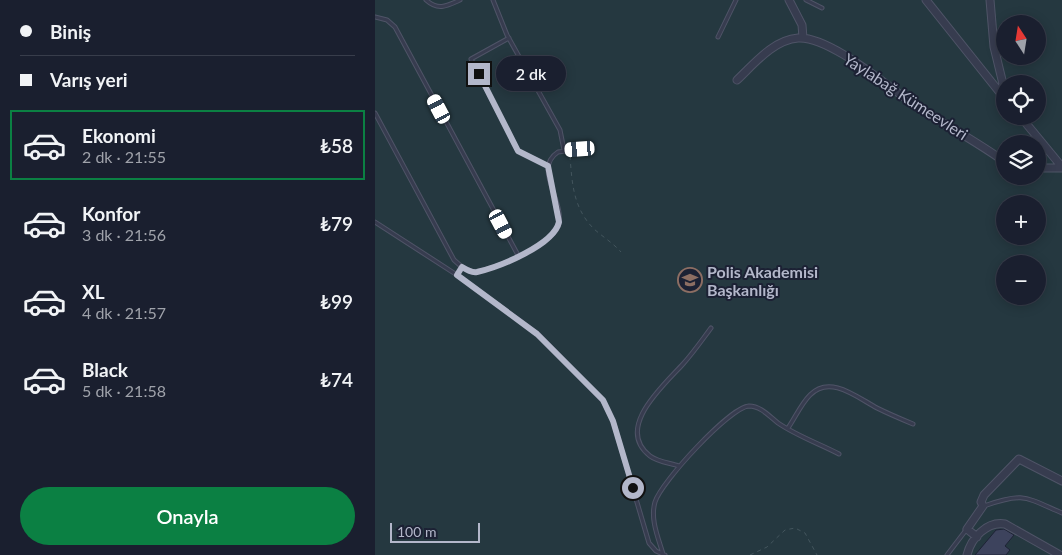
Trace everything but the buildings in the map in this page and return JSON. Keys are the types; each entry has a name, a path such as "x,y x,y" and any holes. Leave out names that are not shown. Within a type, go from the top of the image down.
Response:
{"street":[{"path":"737,80 775,45 791,39 803,38 802,25 789,0"},
{"path":"925,0 996,87"},
{"path":"990,0 994,47 1001,75"},
{"name":"Yaylabağ Kümeevleri","path":"803,38 818,41 841,54 996,156"},
{"path":"1027,125 1062,167"},
{"path":"1046,168 1062,167"},
{"path":"977,537 967,529 983,506 981,502 983,496 1019,459 1062,481"},
{"path":"967,555 977,537 987,526 995,522 1005,524 1061,555"}],"lane":[{"path":"426,0 431,5 441,7 461,0"},
{"path":"493,0 509,38 559,130 564,150"},
{"path":"718,37 736,0"},
{"path":"806,0 822,8"},
{"path":"375,17 387,20 395,27 519,256"},
{"path":"509,38 471,59 518,151 548,166"},
{"path":"375,114 455,260 462,267 477,272 519,256 550,237 558,225 559,214 548,166 552,156 564,150 580,149"},
{"path":"375,222 457,275 537,334 603,400 613,421 649,543 656,551 664,555"},
{"path":"457,275 462,267"},
{"path":"679,466 654,459 647,454 640,443 637,430 650,400 684,363 711,328"},
{"path":"788,428 810,395 819,389 827,387 838,388 853,394 885,413 913,424"},
{"path":"664,555 655,522 654,506 659,492 697,446 734,412 753,406 761,409 788,428 839,454"},
{"path":"983,506 1022,496 1062,513"},
{"path":"947,555 967,529"}],"path":[{"path":"570,150 572,184 581,211 593,227 621,252"},
{"path":"750,555 767,547 785,530 795,528 805,533 817,555"}],"shaded area":[{"name":"Polis Akademisi Başkanlığı","path":"375,0 1062,0 1062,555 375,555"}],"place":[{"name":"Polis Akademisi Başkanlığı","path":"690,280"}],"route":[{"path":"479,74 518,151 548,166 548,174 559,214 559,222 553,235 519,256 477,272 462,267 457,275 537,334 578,372 603,400 613,421 633,488"}]}
